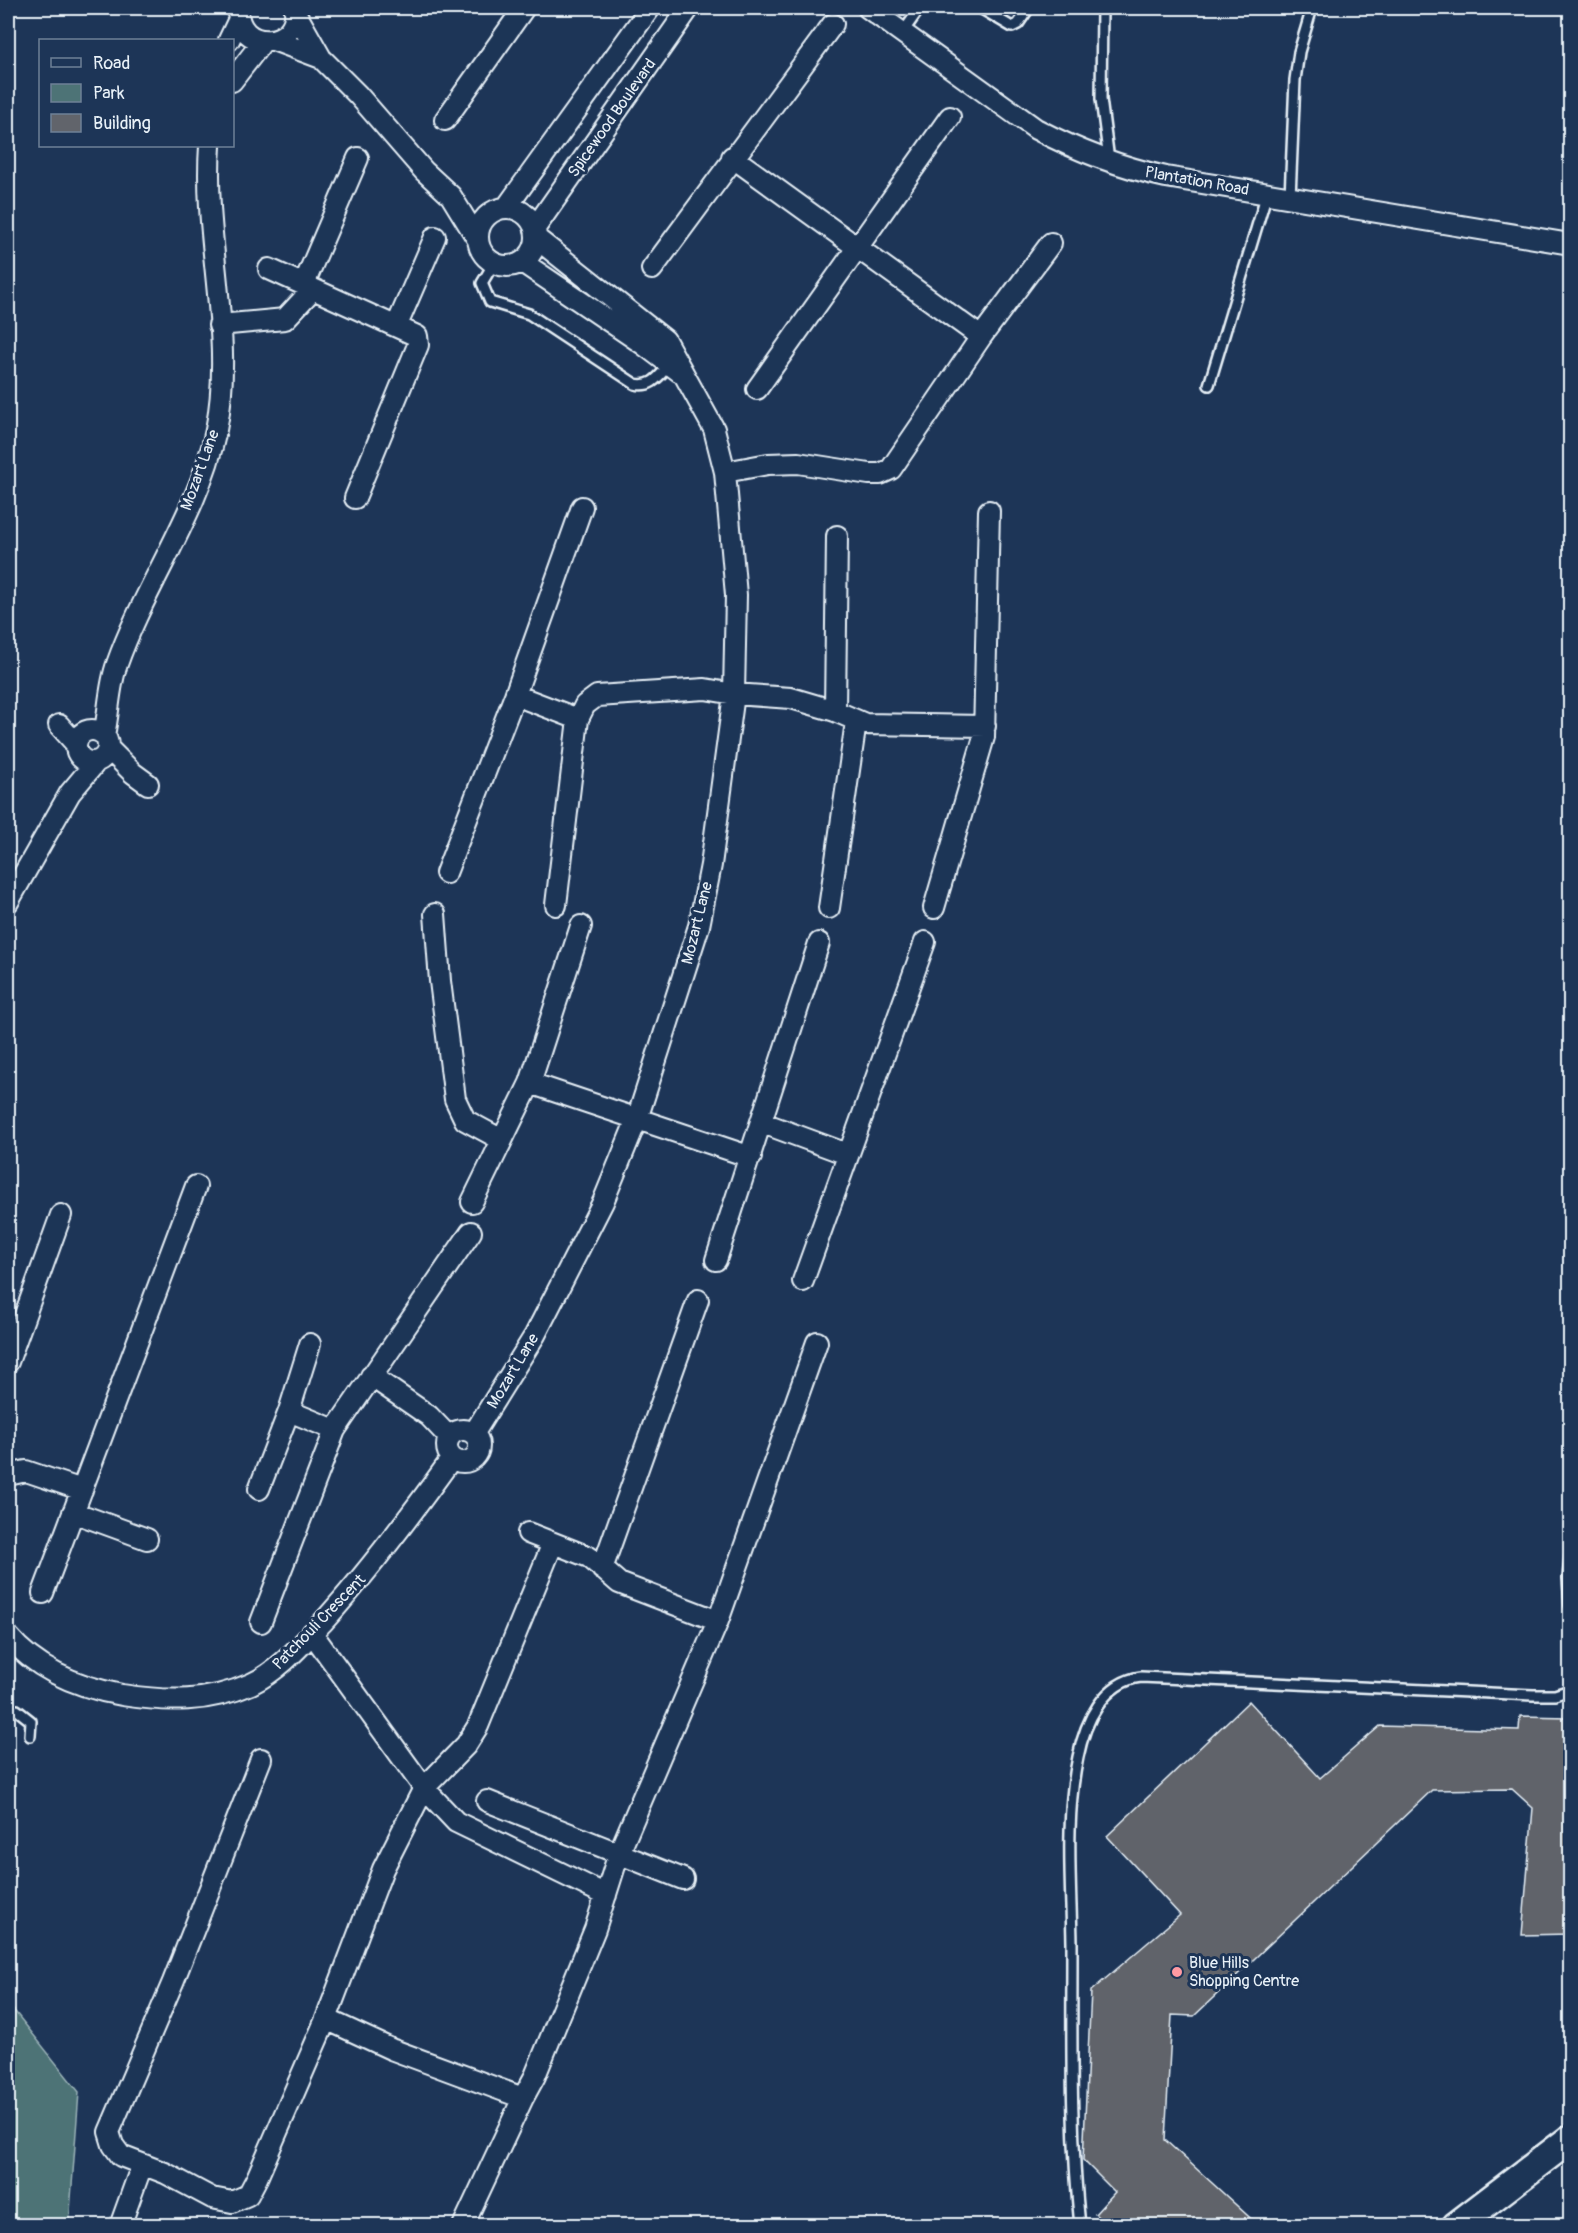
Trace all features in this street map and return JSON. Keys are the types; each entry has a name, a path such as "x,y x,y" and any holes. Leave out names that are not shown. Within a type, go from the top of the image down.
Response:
{"main road":[{"path":"1456,2226 1570,2139"}],"street":[{"path":"445,120 524,8"},
{"name":"Spicewood Boulevard","path":"502,209 650,8"},
{"name":"Spicewood Boulevard","path":"535,233 689,8"},
{"path":"295,10 321,58 358,95 424,171 451,196 478,240 481,249 494,263 503,266 522,262 529,255 535,233 524,213 451,196"},
{"path":"234,79 268,40 289,30 295,10"},
{"name":"Plantation Road","path":"878,10 903,33 1036,129 1067,145 1110,162 1166,177 1570,244"},
{"path":"237,12 246,32 321,58"},
{"path":"229,39 237,12"},
{"path":"652,269 732,157 833,24"},
{"path":"757,389 950,117"},
{"name":"Mozart Lane","path":"92,745 110,709 116,666 197,486 214,441 222,380 208,194 210,147"},
{"path":"732,157 981,337"},
{"path":"219,325 285,320 309,286 358,158"},
{"path":"478,240 483,221 502,209"},
{"name":"Mozart Lane","path":"474,1433 535,1335 607,1193 637,1119 699,926 711,865 734,694 737,613 725,471 714,429 677,370 665,340 535,233"},
{"path":"397,326 435,237"},
{"path":"725,471 768,464 798,463 869,474 885,473 897,462 981,337 1051,243"},
{"name":"Mozart Lane","path":"522,262 677,370"},
{"path":"269,269 417,336 418,345 355,498"},
{"path":"446,873 515,695 582,507"},
{"path":"934,908 975,772 985,726 989,511"},
{"path":"835,711 837,536"},
{"path":"556,905 578,719 589,700 602,694 686,688 791,698 835,711 855,722 985,726"},
{"path":"515,695 578,719"},
{"path":"829,908 855,722"},
{"path":"60,726 141,779"},
{"path":"8,902 70,793 92,745"},
{"path":"435,914 440,981 456,1099 465,1120 502,1140"},
{"path":"472,1202 530,1083 581,926"},
{"path":"803,1281 925,942"},
{"path":"716,1260 752,1157 819,943"},
{"path":"530,1083 752,1157"},
{"path":"763,1123 848,1154"},
{"path":"43,1593 196,1186"},
{"path":"8,1362 61,1215"},
{"path":"261,1622 335,1430 471,1232"},
{"path":"602,1569 698,1300"},
{"path":"464,2226 524,2098 595,1929 619,1853 718,1621 817,1342"},
{"path":"259,1489 289,1410 310,1344"},
{"path":"371,1376 429,1416 449,1437"},
{"path":"289,1410 335,1430"},
{"path":"462,1429 474,1433 480,1444 477,1455 468,1461 452,1458 447,1448 449,1437 462,1429"},
{"name":"Patchouli Crescent","path":"8,1636 39,1664 77,1685 136,1697 182,1701 214,1696 253,1683 277,1667 312,1633 386,1549 452,1458"},
{"path":"10,1467 82,1490"},
{"path":"73,1512 147,1539"},
{"path":"528,1533 585,1554 619,1583 718,1621"},
{"path":"261,1759 173,1982 113,2118 109,2132 113,2145 121,2156 165,2173 212,2198 232,2202 248,2195 326,2019 383,1869 424,1788 466,1745 475,1732 553,1543"},
{"path":"312,1633 424,1788 443,1810 470,1832 606,1895"},
{"path":"487,1801 683,1879"},
{"path":"326,2019 391,2049 524,2098"},
{"path":"120,2226 142,2165"}],"lane":[{"path":"903,33 920,8"},
{"path":"980,8 1012,27 1018,24 1029,8"},
{"path":"1102,8 1101,99 1110,162"},
{"path":"1290,197 1297,70 1312,8"},
{"path":"1209,385 1267,193"},
{"path":"494,263 482,283 490,302 529,315 635,384 644,386 677,370"},
{"path":"1570,1558 1568,1578 1570,1605"},
{"path":"1080,2226 1073,2154 1072,1830 1078,1756 1091,1716 1104,1698 1121,1682 1141,1677 1533,1695 1555,1695 1570,1690"},
{"path":"8,1710 17,1710 31,1721 30,1736"}],"green space":[{"path":"8,2003 79,2092 69,2225 8,2225"}],"building":[{"name":"Blue Hills Shopping Centre","path":"1249,1701 1320,1778 1380,1726 1519,1730 1520,1716 1570,1717 1570,1934 1522,1935 1533,1808 1512,1789 1432,1790 1194,2016 1172,2015 1165,2140 1259,2226 1107,2226 1095,2214 1115,2192 1083,2160 1091,1991 1180,1915 1107,1836"}],"place":[{"name":"Blue Hills Shopping Centre","path":"1177,1972"}]}
